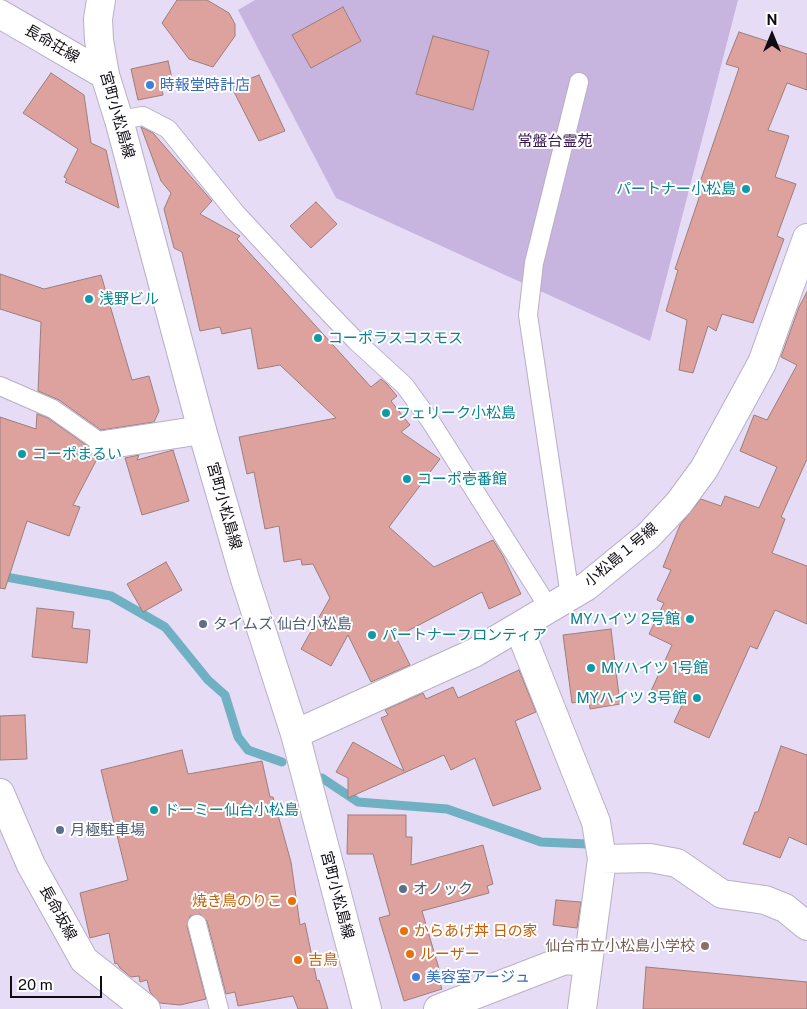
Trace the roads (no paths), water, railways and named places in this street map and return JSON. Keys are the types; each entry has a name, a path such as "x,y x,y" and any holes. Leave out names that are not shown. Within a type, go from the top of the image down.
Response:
{"street":[{"name":"宮町小松島線","path":"101,0 98,19 105,74 120,120 202,430 245,579 295,734 367,1009"},
{"name":"長命荘線","path":"0,14 105,74"},
{"name":"小松島１号線","path":"295,734 474,653 520,628 586,586 648,536 679,502 704,469 762,363 807,238"},
{"path":"104,445 202,430"},
{"path":"520,628 596,822 602,859 582,1009"},
{"name":"長命坂線","path":"0,793 8,831 31,865 84,960 146,1009"},
{"path":"602,859 650,858 677,863 722,894 765,900 785,908 807,926"},
{"path":"438,1009 565,960 587,962"}],"lane":[{"path":"560,602 528,315 534,263 579,82"},
{"path":"120,120 143,116 168,129 236,212 310,293 405,386 560,602"},
{"path":"0,386 53,409 104,445"},
{"path":"197,924 219,1009"}],"waterway":[{"path":"0,576 111,596 165,627 208,680 225,695 238,737 248,750 282,762"},
{"path":"322,778 358,802 447,809 541,842 587,844"}],"place":[{"name":"時報堂時計店","path":"150,85"},
{"name":"パートナー小松島","path":"746,189"},
{"name":"浅野ビル","path":"89,299"},
{"name":"コーポラスコスモス","path":"318,338"},
{"name":"フェリーク小松島","path":"386,413"},
{"name":"コーポまるい","path":"22,454"},
{"name":"コーポ壱番館","path":"407,479"},
{"name":"MYハイツ 2号館","path":"690,619"},
{"name":"タイムズ 仙台小松島","path":"203,624"},
{"name":"パートナーフロンティア","path":"372,635"},
{"name":"MYハイツ 1号館","path":"591,668"},
{"name":"MYハイツ 3号館","path":"697,698"},
{"name":"ドーミー仙台小松島","path":"154,810"},
{"name":"月極駐車場","path":"60,830"},
{"name":"オノック","path":"403,889"},
{"name":"焼き鳥のりこ","path":"292,901"},
{"name":"からあげ丼 日の家","path":"404,931"},
{"name":"仙台市立小松島小学校","path":"705,946"},
{"name":"ルーザー","path":"410,954"},
{"name":"吉鳥","path":"298,960"},
{"name":"美容室アージュ","path":"416,977"}],"park label":[{"name":"常盤台霊苑","path":"555,141"}]}
